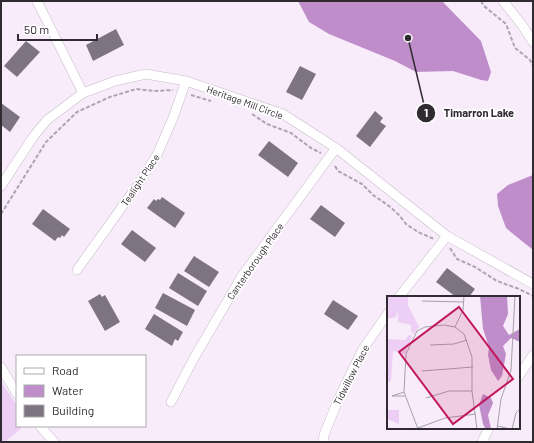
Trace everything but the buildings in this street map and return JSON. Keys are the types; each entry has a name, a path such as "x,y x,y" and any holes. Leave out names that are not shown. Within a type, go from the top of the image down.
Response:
{"street":[{"path":"37,1 84,93"},
{"path":"503,1 533,42"},
{"name":"Heritage Mill Circle","path":"1,186 33,137 47,120 84,93 115,81 146,74 186,81 283,114 336,148 444,239 533,284"},
{"name":"Tealight Place","path":"77,270 137,186 157,155 173,118 186,81"},
{"name":"Canterborough Place","path":"171,402 194,358 242,276 336,148"},
{"path":"400,296 444,239"},
{"name":"Tidwillow Place","path":"323,442 324,435 338,400 363,349 387,314"},
{"path":"520,374 533,355"},
{"path":"1,367 16,392"},
{"path":"41,427 54,442"},
{"path":"482,442 488,429"}],"path":[{"path":"481,1 484,6 506,24 515,48 530,60 533,66"},
{"path":"1,214 46,142 77,112 110,97 136,89 154,91 171,90 217,103"},
{"path":"247,111 267,124 290,133 311,148 330,157 338,171 362,184 372,195 389,206 399,215 406,224 418,232 444,239 457,259 475,267 497,281 533,296"}],"shaded area":[{"path":"1,381 16,404 16,427 23,427 5,442 1,442"}],"water":[{"path":"298,1 442,1 481,41 491,72 488,81 453,71 416,72 395,61 329,34 309,22"},
{"path":"533,175 533,250 506,228 498,206 497,194 508,185"}],"place":[{"name":"Timarron Lake","path":"408,38"}]}
